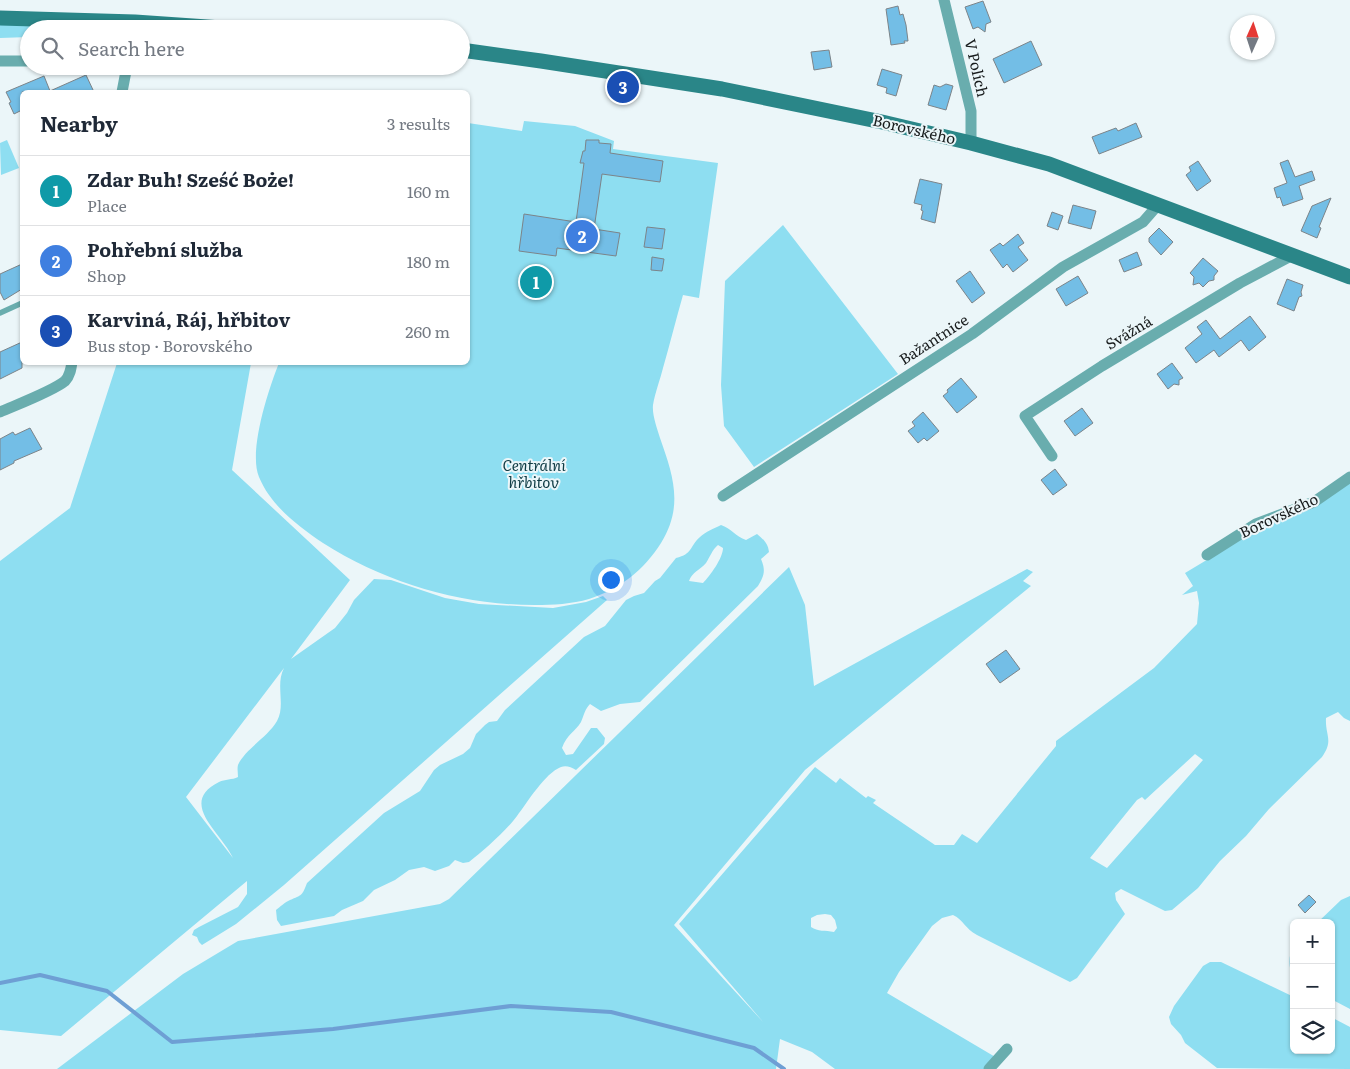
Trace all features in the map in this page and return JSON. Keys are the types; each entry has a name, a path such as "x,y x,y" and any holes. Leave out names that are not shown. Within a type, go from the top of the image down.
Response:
{"main road":[{"path":"0,18 39,20"},
{"name":"Borovského","path":"470,51 722,88 971,143 1049,164 1156,206 1350,277"}],"street":[{"name":"V Polích","path":"944,0 971,111 971,143"},
{"path":"0,61 20,61"},
{"path":"122,90 125,75"},
{"name":"Bažantnice","path":"723,496 972,334 1063,267 1143,222 1156,206"},
{"name":"Svážná","path":"1052,456 1025,416 1102,366 1240,283 1292,255"},
{"path":"0,412 57,386 66,380 71,368"},
{"name":"Borovského","path":"1207,555 1256,524 1314,502 1350,477"},
{"path":"989,1069 1007,1049"}],"lane":[{"path":"0,313 20,304"}],"green space":[{"path":"0,23 20,24 20,37 0,38"},
{"name":"Centrální hřbitov","path":"524,121 575,126 614,141 613,149 718,163 699,298 683,295 653,405 655,422 669,465 674,491 672,516 668,529 661,543 647,562 621,584 589,599 556,604 507,604 479,601 424,589 372,570 323,543 286,514 264,487 256,466 256,452 261,420 278,365 470,365 470,123 522,131"},
{"path":"7,140 19,168 1,175 0,143"},
{"path":"783,225 898,374 754,467 724,426 721,385 725,281"},
{"path":"116,365 251,365 232,470 350,580 291,659 335,628 347,613 354,600 374,579 391,580 445,598 479,604 553,608 586,602 603,596 607,600 284,885 236,924 202,945 197,937 192,935 194,930 238,907 247,894 247,881 61,1036 0,1030 0,561 70,508","holes":["284,668 280,681 281,708 277,721 241,759 238,765 238,777 219,782 207,790 202,799 202,809 206,818 233,858 186,797"]},
{"path":"1350,482 1350,721 1338,712 1326,718 1328,746 1322,757 1269,809 1246,836 1220,861 1198,888 1172,910 1165,911 1121,889 1115,893 1116,900 1125,914 1077,978 1070,982 977,935 953,915 942,918 932,926 899,972 887,993 997,1058 985,1069 835,1069 812,1052 780,1039 776,1069 57,1069 183,974 238,941 440,904 449,899 789,567 805,605 814,686 1027,569 1033,572 1023,581 1031,586 805,770 674,925 764,1023 679,924 815,767 836,783 840,778 866,798 868,796 876,800 873,803 935,845 954,845 962,834 977,843 1056,746 1056,741 1154,668 1197,624 1199,603 1197,591 1182,595 1193,586 1185,573 1270,522 1308,510","holes":["1195,754 1203,760 1107,868 1090,858 1137,800 1142,797 1145,800","825,914 831,915 835,920 837,928 834,932 811,927 811,918"]},
{"path":"721,525 746,540 757,534 766,544 769,552 761,559 764,573 758,586 640,702 620,704 601,711 590,704 581,722 566,739 562,748 566,755 573,754 591,728 597,728 605,738 604,744 576,770 563,766 549,775 507,828 469,862 463,863 455,860 449,866 435,871 424,867 409,870 395,880 374,890 363,901 342,910 334,916 281,926 277,920 276,910 301,894 307,883 384,813 420,791 434,770 470,748 476,734 485,725 489,722 497,721 505,710 584,637 605,626 626,600 644,593 660,578 676,558 688,552 702,535","holes":["718,545 723,548 719,562 703,583 689,581 694,573 706,563"]},
{"path":"1350,896 1350,1009 1335,1001 1335,919 1321,919 1341,900"},
{"path":"1210,962 1221,962 1290,995 1290,1054 1335,1054 1335,1019 1350,1027 1350,1069 1217,1068 1185,1043 1181,1035 1171,1024 1169,1017 1174,1006 1203,966"}],"building":[{"path":"983,1 991,22 986,24 985,32 978,27 973,29 965,7"},
{"path":"898,6 900,15 903,14 908,41 891,45 886,9"},
{"path":"1031,41 1042,65 1004,83 993,59"},
{"path":"829,50 832,67 814,70 811,52"},
{"path":"882,69 902,75 896,96 886,93 887,88 877,85"},
{"path":"86,75 93,90 52,90"},
{"path":"44,76 50,90 20,90 20,111 14,114 6,92"},
{"path":"946,84 953,86 946,110 928,105 934,85 940,87"},
{"path":"1136,123 1142,137 1099,154 1092,137 1116,128 1118,131"},
{"path":"586,140 599,140 599,143 611,144 610,153 663,161 660,182 602,174 594,229 620,233 616,256 557,248 556,256 519,251 524,214 576,222 584,163 580,163 583,151 585,151"},
{"path":"1288,160 1295,177 1312,171 1315,180 1299,186 1303,199 1283,206 1280,197 1277,198 1274,188 1287,183 1280,163"},
{"path":"1198,161 1211,181 1197,191 1186,175 1191,171 1189,167"},
{"path":"920,179 942,184 935,223 921,219 922,205 914,203"},
{"path":"1331,198 1319,227 1321,228 1317,238 1301,231 1312,206"},
{"path":"1073,205 1096,211 1091,229 1068,223"},
{"path":"1052,212 1063,216 1058,230 1047,226"},
{"path":"647,227 665,229 662,249 644,247"},
{"path":"1159,228 1173,242 1161,255 1149,242 1149,238"},
{"path":"1018,234 1024,243 1018,247 1028,260 1013,272 1007,264 1003,268 990,250 1000,243 1003,246"},
{"path":"1137,252 1142,265 1124,272 1119,260"},
{"path":"652,257 664,259 662,271 651,270"},
{"path":"1203,258 1218,271 1214,276 1214,280 1209,281 1203,287 1199,283 1193,285 1194,277 1190,273"},
{"path":"20,265 20,290 4,300 0,292 0,274"},
{"path":"970,271 985,293 972,303 956,281"},
{"path":"1078,276 1088,293 1066,306 1056,289"},
{"path":"1287,279 1303,285 1302,296 1299,297 1294,311 1277,304"},
{"path":"1250,316 1266,337 1249,351 1241,340 1219,357 1214,350 1196,363 1185,348 1202,334 1197,327 1206,320 1220,339"},
{"path":"20,343 20,365 22,365 22,368 0,379 0,352"},
{"path":"1172,363 1183,378 1179,380 1179,385 1174,384 1168,389 1157,374"},
{"path":"961,378 977,397 957,413 943,396"},
{"path":"1082,408 1093,423 1075,436 1064,421"},
{"path":"923,412 939,431 927,441 924,438 918,443 908,431 915,426 912,422"},
{"path":"30,428 42,449 14,461 14,463 0,470 0,439 13,432 15,435"},
{"path":"1055,469 1067,485 1053,495 1041,480"},
{"path":"1006,650 1020,669 1000,683 986,664"},
{"path":"1309,895 1316,902 1305,913 1298,905"}],"waterway":[{"path":"0,983 40,975 107,991 172,1042 333,1029 511,1006 611,1012 754,1048 784,1069"}],"place":[{"name":"Karviná, Ráj, hřbitov","path":"623,87"},
{"name":"Pohřební služba","path":"582,236"},
{"name":"Zdar Buh! Sześć Boże!","path":"536,282"}]}
